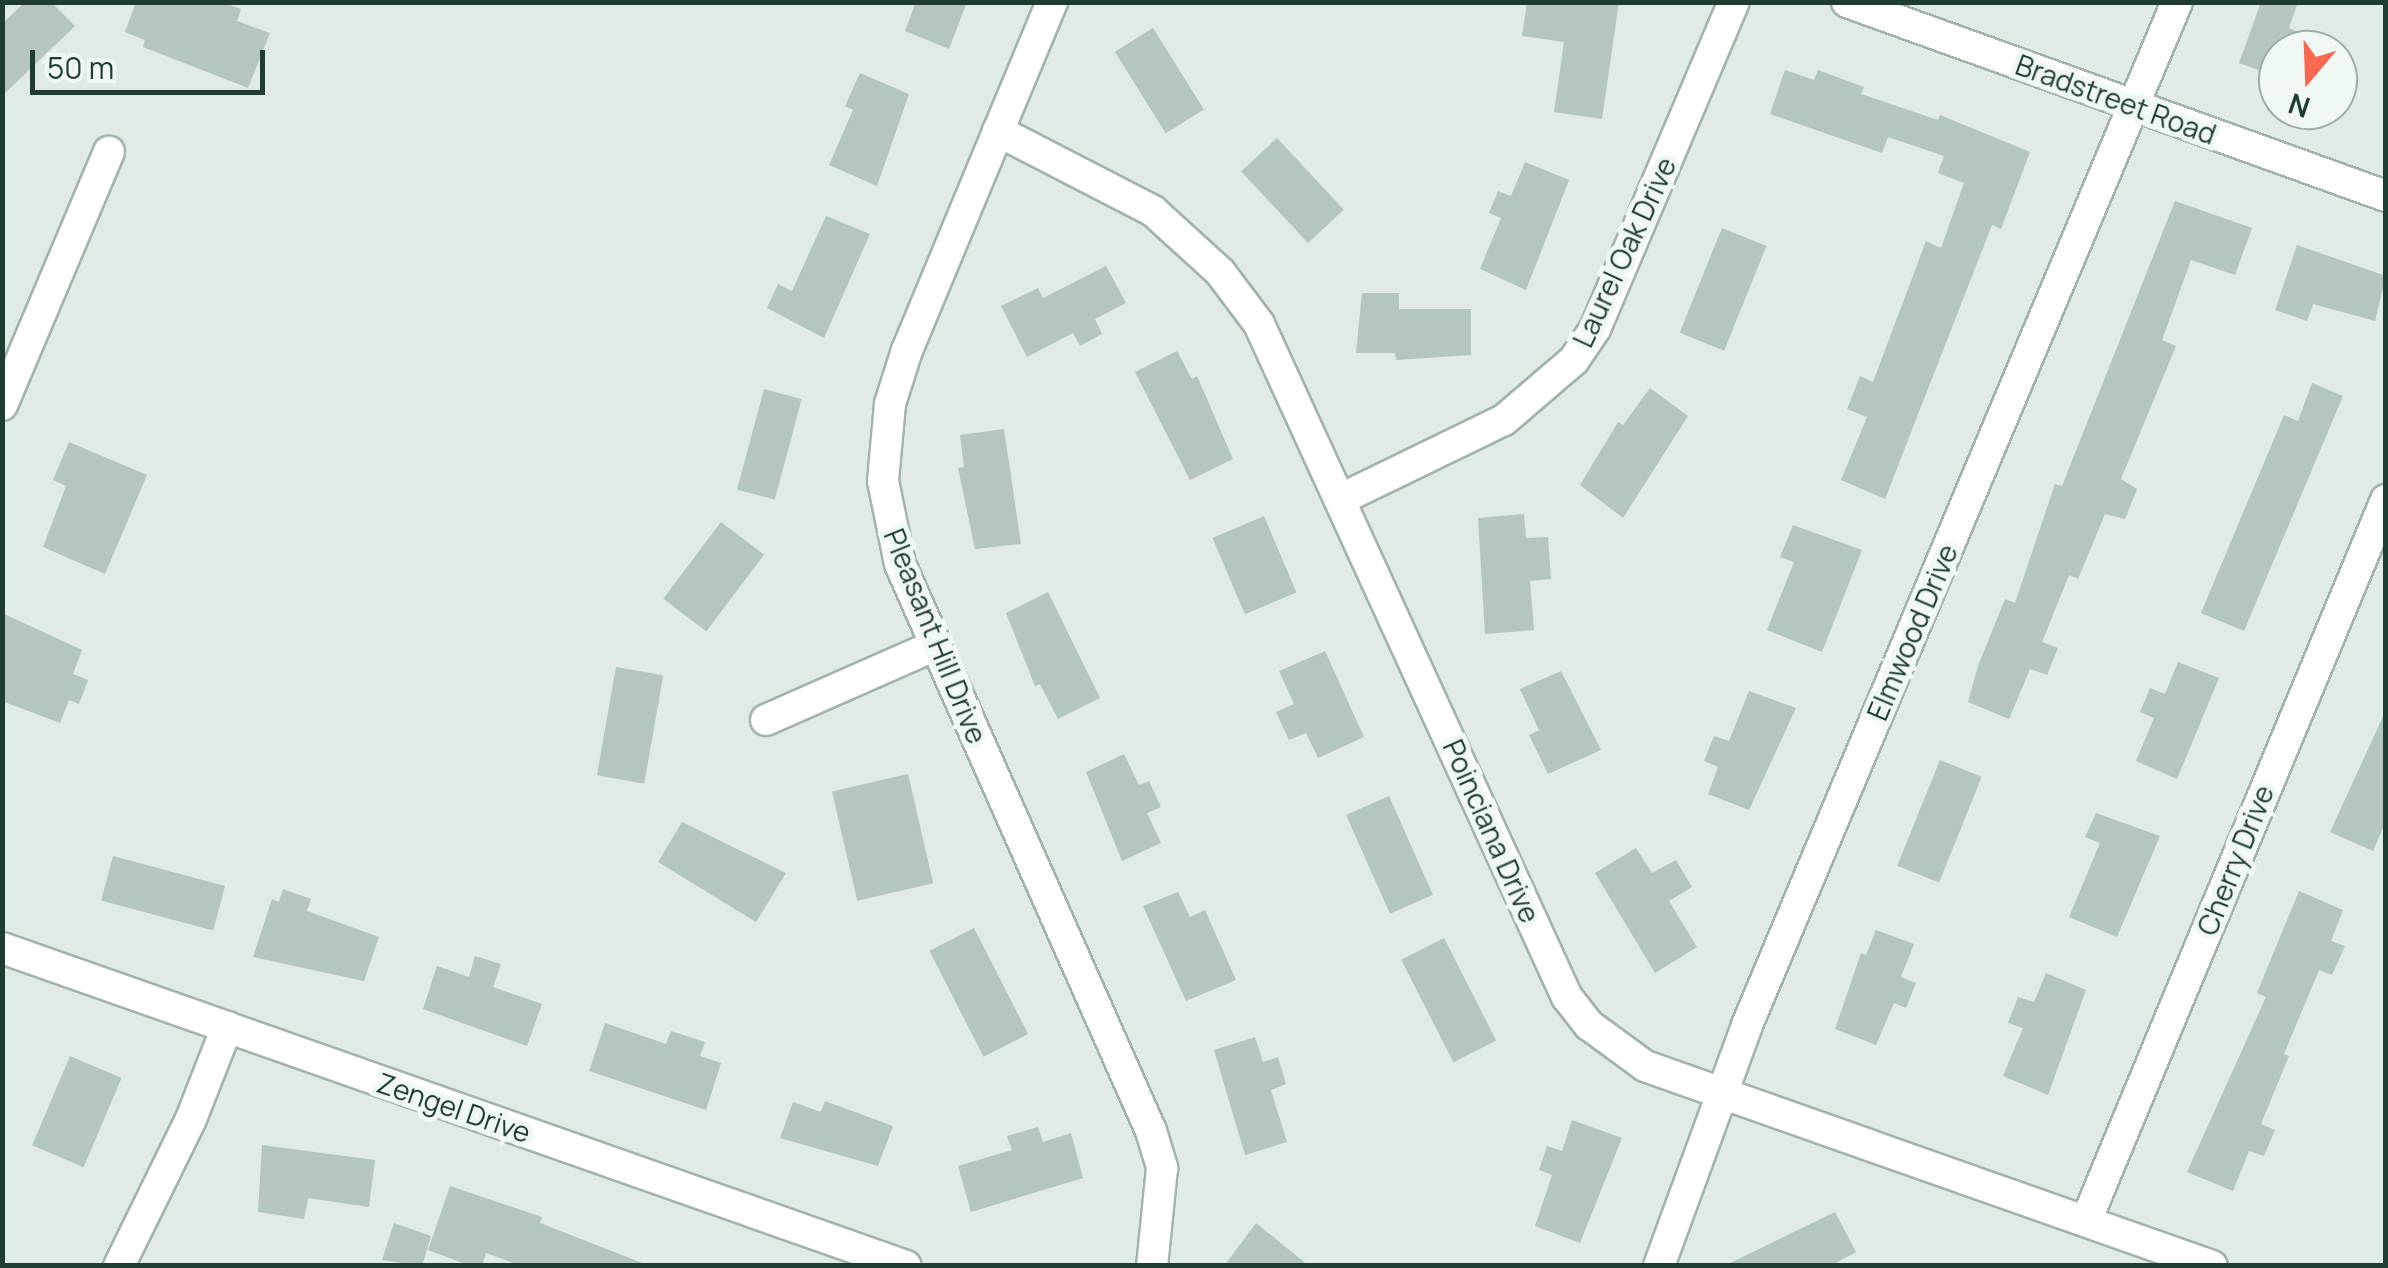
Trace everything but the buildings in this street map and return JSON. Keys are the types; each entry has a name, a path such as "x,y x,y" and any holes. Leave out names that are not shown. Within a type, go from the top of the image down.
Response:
{"street":[{"name":"Pleasant Hill Drive","path":"1052,2 907,350 883,446 888,523 936,645 1151,1131 1162,1168 1152,1266"},
{"name":"Laurel Oak Drive","path":"1341,499 1504,420 1574,360 1595,328 1734,2"},
{"name":"Bradstreet Road","path":"1847,2 2386,196"},
{"name":"Elmwood Drive","path":"1659,1266 1720,1094 2176,2"},
{"name":"Poinciana Drive","path":"998,131 1153,210 1228,280 1284,372 1567,998 1615,1048 1720,1094 2212,1266"},
{"path":"2,405 109,152"},
{"name":"Cherry Drive","path":"2086,1221 2386,500"},
{"path":"766,720 936,645"},
{"name":"Zengel Drive","path":"2,948 906,1266"},
{"path":"119,1266 191,1119 226,1027"}]}
